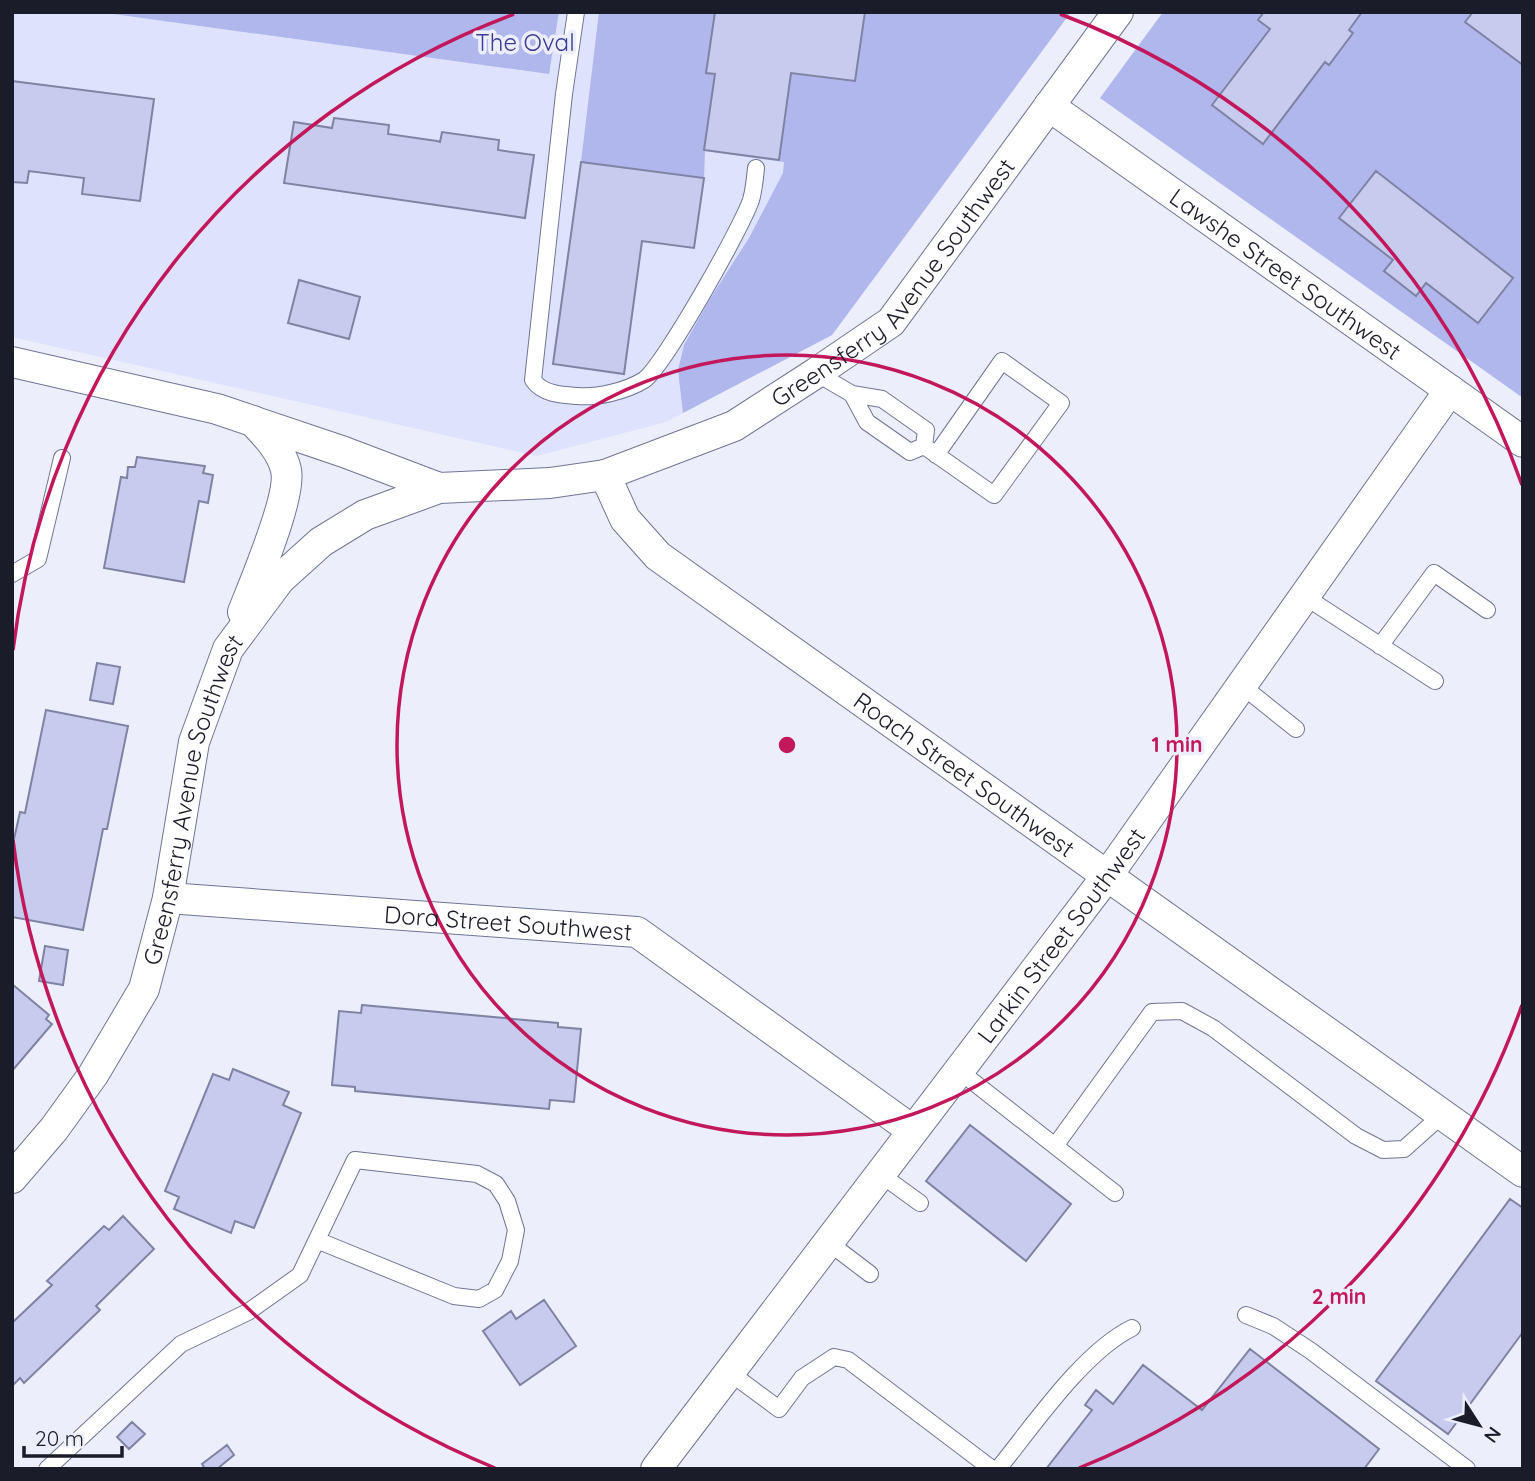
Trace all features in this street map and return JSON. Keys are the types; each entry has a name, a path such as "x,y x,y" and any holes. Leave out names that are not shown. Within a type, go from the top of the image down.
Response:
{"street":[{"name":"Greensferry Avenue Southwest","path":"12,1178 54,1129 93,1074 144,989 168,898 194,742 228,649 280,579 321,542 365,515 439,488 550,483 605,475 734,426 816,373 891,322 1118,12"},
{"name":"Lawshe Street Southwest","path":"1049,106 1523,442"},
{"path":"12,362 217,409 439,488"},
{"name":"Larkin Street Southwest","path":"656,1469 1107,876 1450,390"},
{"path":"228,649 263,561 285,495 287,472 279,454 252,421"},
{"name":"Roach Street Southwest","path":"605,475 625,519 658,556 1523,1172"},
{"name":"Dora Street Southwest","path":"168,898 638,932 912,1130"}],"lane":[{"path":"576,12 564,94 533,380 537,386 556,394 590,397 628,387 645,379 667,352 738,228 751,199 756,168"},
{"path":"852,394 867,422 910,452 930,450 994,495 1061,403 1002,361 930,450"},
{"path":"816,373 852,394 882,399 926,430 930,450"},
{"path":"12,574 38,559 62,458"},
{"path":"1380,646 1434,573 1487,610"},
{"path":"1304,596 1435,681"},
{"path":"1241,685 1296,729"},
{"path":"1055,1146 1152,1012 1182,1010 1213,1028 1356,1136 1383,1150 1404,1149 1442,1115"},
{"path":"958,1070 1115,1193"},
{"path":"47,1469 181,1344 248,1311 300,1275 319,1241 355,1160 477,1174 496,1184 507,1201 516,1230 510,1261 495,1290 479,1299 454,1296 319,1241"},
{"path":"880,1174 920,1203"},
{"path":"828,1242 870,1274"},
{"path":"1246,1315 1273,1325 1467,1469"},
{"path":"729,1372 779,1409 802,1378 834,1357 848,1360 995,1469 1076,1372 1132,1328"}],"shaded area":[{"path":"12,12 1071,12 832,335 666,422 537,456 12,337"}],"green space":[{"name":"The Oval","path":"99,12 559,12 549,74"},
{"path":"599,12 1071,12 832,335 683,413 678,370 684,345 749,238 783,173 784,162 705,151 704,178 581,162"},
{"path":"1163,12 1523,12 1523,398 1100,98"}],"building":[{"path":"715,12 865,12 855,81 791,73 779,160 704,150 715,74 706,73"},
{"path":"1264,12 1362,12 1349,30 1353,33 1329,65 1325,62 1263,144 1212,105 1270,29 1258,20"},
{"path":"1473,12 1523,12 1523,65 1465,22"},
{"path":"12,81 154,99 140,201 82,194 84,178 29,171 27,183 12,182"},
{"path":"334,118 389,125 388,134 440,142 442,132 499,140 498,150 534,155 525,218 284,183 294,122 332,128"},
{"path":"581,162 704,178 694,248 642,241 624,374 553,364"},
{"path":"1376,171 1513,278 1478,323 1426,283 1416,296 1384,271 1393,260 1339,218"},
{"path":"299,280 360,297 349,339 288,323"},
{"path":"137,457 205,466 203,473 213,475 208,503 199,501 184,582 104,568 121,477 127,478 128,467 135,467"},
{"path":"97,663 120,667 113,704 90,700"},
{"path":"46,710 128,726 107,829 103,829 83,930 12,917 12,848 20,812 25,813"},
{"path":"45,946 68,950 63,985 39,981"},
{"path":"12,984 49,1015 46,1019 52,1024 12,1071"},
{"path":"362,1005 558,1023 558,1027 581,1029 574,1102 550,1100 549,1109 355,1091 355,1087 332,1085 339,1011 361,1013"},
{"path":"233,1069 289,1092 283,1105 301,1113 254,1228 235,1221 231,1233 174,1209 179,1197 165,1191 213,1074 229,1080"},
{"path":"970,1125 1071,1204 1026,1261 926,1181"},
{"path":"1510,1199 1523,1208 1523,1332 1448,1434 1376,1381"},
{"path":"123,1216 154,1249 96,1306 100,1310 24,1383 20,1378 12,1386 12,1323 52,1285 47,1281 104,1226 109,1230"},
{"path":"544,1300 576,1346 520,1385 483,1331 511,1311 516,1319"},
{"path":"1250,1349 1379,1449 1364,1469 1046,1469 1092,1410 1085,1405 1096,1390 1113,1404 1143,1365 1202,1410"},
{"path":"132,1422 145,1434 129,1449 117,1437"},
{"path":"227,1445 234,1455 217,1469 205,1469 202,1464"}]}
